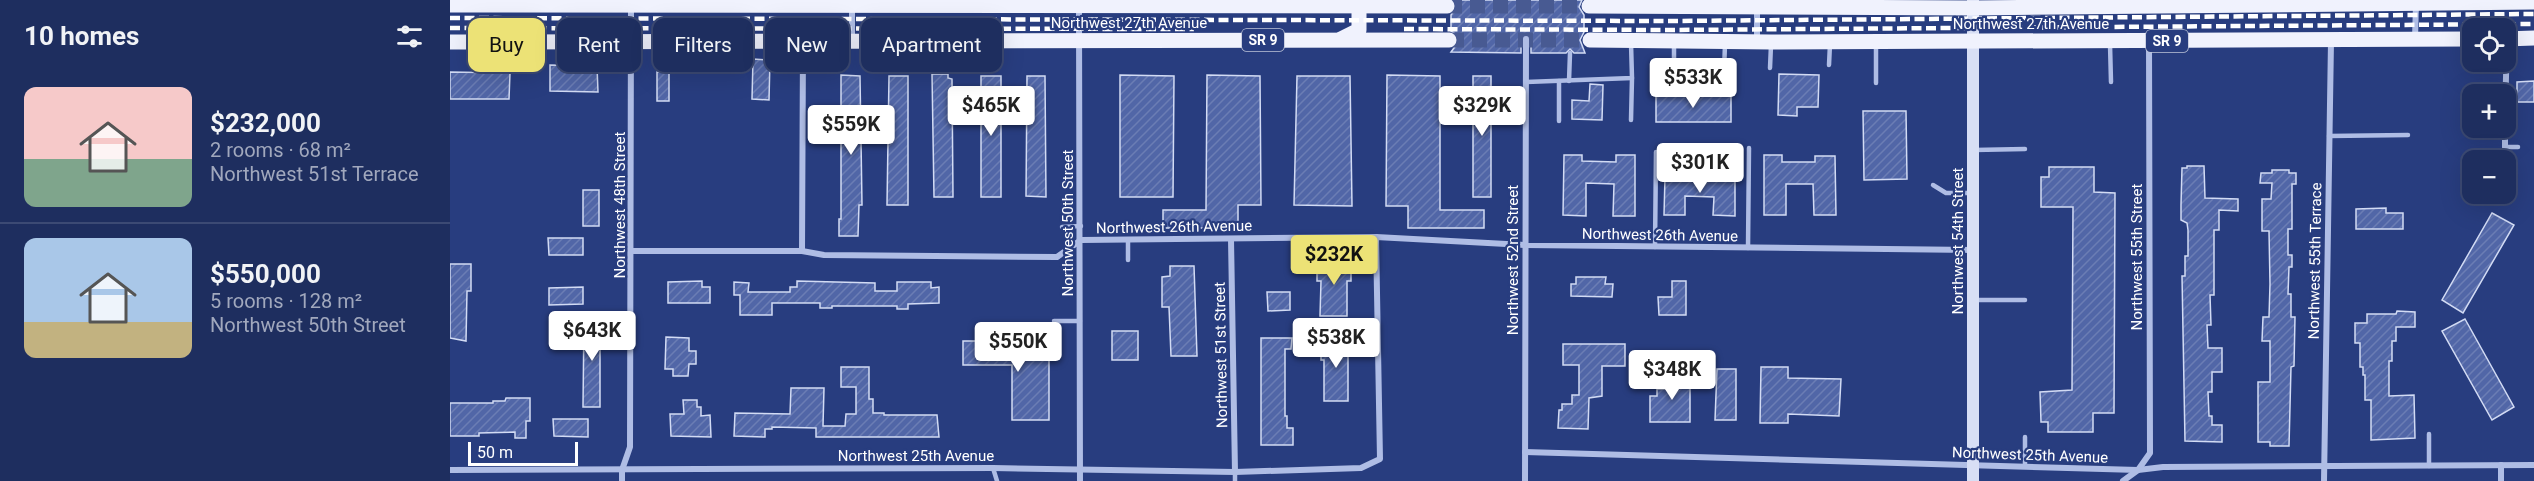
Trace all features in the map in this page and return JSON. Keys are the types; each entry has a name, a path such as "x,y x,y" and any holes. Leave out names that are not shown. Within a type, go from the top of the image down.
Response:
{"main road":[{"name":"Northwest 27th Avenue","path":"1589,6 2534,2"},
{"name":"Northwest 27th Avenue","path":"454,4 1358,3 1447,6"},
{"path":"1338,40 1359,30 1358,3"},
{"name":"Northwest 54th Street","path":"1973,4 1973,481"},
{"path":"2516,39 2534,38"},
{"name":"Northwest 27th Avenue","path":"1590,40 1973,42 2462,39"},
{"name":"Northwest 27th Avenue","path":"852,42 1449,40"},
{"name":"Northwest 27th Avenue","path":"450,42 557,43"},
{"name":"Northwest 27th Avenue","path":"641,43 765,42"}],"street":[{"path":"2415,39 2416,1"},
{"path":"852,2 852,42"},
{"name":"Northwest 48th Street","path":"631,3 631,18"},
{"name":"Northwest 50th Street","path":"1079,3 1080,481"},
{"path":"1757,4 1764,42"},
{"name":"Northwest 52nd Street","path":"1524,481 1526,39"},
{"name":"Northwest 55th Terrace","path":"2324,481 2331,40"},
{"name":"Northwest 55th Street","path":"2138,470 2150,453 2149,41"},
{"name":"Northwest 48th Street","path":"622,481 622,470 630,447 632,72"},
{"path":"802,251 803,72"},
{"path":"2505,138 2505,147"},
{"name":"Northwest 25th Avenue","path":"450,470 1080,468 1235,472 1361,468 1380,459 1376,237"},
{"name":"Northwest 26th Avenue","path":"632,251 802,251 824,255 1057,257 1081,240 1376,237 1525,245 1973,250"},
{"name":"Northwest 51st Street","path":"1231,238 1235,472"},
{"name":"Northwest 25th Avenue","path":"1525,452 2138,470 2163,467 2534,465"},
{"path":"2501,465 2501,481"},
{"path":"2123,481 2138,470"}],"lane":[{"path":"1631,40 1631,120"},
{"path":"1674,41 1674,72"},
{"path":"2110,41 2111,82"},
{"path":"1724,72 1725,42"},
{"path":"1764,42 1770,68"},
{"path":"1829,65 1830,42"},
{"path":"1876,42 1876,83"},
{"path":"1569,53 1569,81"},
{"path":"1526,81 1632,78"},
{"path":"1559,81 1559,121"},
{"path":"2329,136 2408,135"},
{"path":"2505,147 2518,147"},
{"path":"1748,248 1749,148"},
{"path":"1973,150 2025,149"},
{"path":"1655,247 1656,152"},
{"path":"1933,185 1946,193 1973,193"},
{"path":"1062,227 1081,226"},
{"path":"1128,240 1128,260"},
{"path":"1973,300 2025,300"},
{"path":"1054,321 1080,321"},
{"path":"2429,434 2429,466"},
{"path":"2025,437 2025,466"},
{"path":"993,468 997,481"},
{"path":"1235,472 1235,481"}],"building":[{"path":"1454,0 1582,0 1579,7 1584,15 1584,32 1580,40 1585,53 1574,53 1570,49 1566,53 1531,53 1531,38 1527,34 1521,37 1521,53 1451,52 1459,41 1457,35 1451,31 1451,15 1457,7"},
{"path":"753,59 765,60 765,72 770,72 769,100 752,99"},
{"path":"550,65 557,65 557,72 597,72 598,92 550,91"},
{"path":"450,72 510,73 509,99 450,99"},
{"path":"657,72 669,72 669,101 657,101"},
{"path":"932,74 948,74 948,78 952,79 953,197 934,197"},
{"path":"1779,74 1819,75 1818,107 1797,107 1797,116 1778,115"},
{"path":"841,75 860,76 862,205 859,205 858,236 839,236"},
{"path":"1120,75 1174,76 1173,197 1120,197"},
{"path":"1207,75 1260,76 1261,205 1238,205 1238,228 1163,228 1163,210 1206,210"},
{"path":"1387,75 1440,76 1440,210 1484,210 1484,228 1408,228 1408,206 1386,206"},
{"path":"889,76 908,76 908,205 887,205"},
{"path":"981,76 1001,76 1001,197 981,197"},
{"path":"1027,76 1045,76 1046,197 1026,196"},
{"path":"1297,76 1350,76 1352,206 1294,205"},
{"path":"1473,76 1491,76 1491,197 1473,197"},
{"path":"2534,81 2534,102 2517,102 2517,82"},
{"path":"1590,84 1603,85 1602,120 1572,119 1572,100 1589,101"},
{"path":"1656,95 1731,95 1731,122 1656,122"},
{"path":"1863,111 1906,111 1907,179 1864,180"},
{"path":"1564,155 1582,155 1582,161 1616,162 1616,155 1635,155 1635,216 1613,216 1614,184 1586,183 1586,216 1563,215"},
{"path":"1764,155 1782,155 1782,162 1815,162 1815,156 1835,156 1836,215 1814,215 1813,184 1786,184 1786,215 1764,215"},
{"path":"2187,166 2204,166 2205,198 2238,199 2238,211 2219,210 2219,230 2214,230 2214,295 2210,295 2211,325 2207,325 2208,348 2222,348 2222,372 2212,372 2212,392 2208,392 2209,416 2212,416 2212,425 2222,425 2222,442 2185,441 2182,276 2185,276 2185,256 2188,256 2188,230 2187,223 2181,220 2181,205 2182,168 2187,168"},
{"path":"2049,167 2094,167 2094,192 2115,193 2114,413 2093,413 2093,432 2048,432 2048,422 2041,422 2040,392 2072,390 2073,207 2041,207 2041,177 2049,177"},
{"path":"2272,170 2289,170 2289,173 2296,173 2296,184 2292,184 2292,229 2288,229 2288,255 2292,255 2292,267 2289,267 2288,294 2291,294 2291,317 2295,317 2289,446 2270,446 2270,442 2258,442 2258,382 2270,382 2270,341 2262,341 2263,317 2269,317 2270,284 2269,231 2262,231 2262,199 2271,199 2272,183 2260,183 2261,173 2272,173"},
{"path":"1665,177 1735,178 1735,216 1713,215 1714,197 1685,196 1685,215 1664,215"},
{"path":"583,190 599,190 599,226 583,226"},
{"path":"2386,208 2386,213 2403,213 2403,229 2356,229 2356,209"},
{"path":"2492,213 2514,225 2463,313 2442,300"},
{"path":"548,238 583,238 583,255 549,255"},
{"path":"1317,260 1351,260 1351,281 1347,281 1347,316 1320,316 1321,281 1317,281"},
{"path":"450,264 471,264 471,291 467,291 466,341 450,338"},
{"path":"1170,266 1194,266 1197,356 1171,356 1169,307 1162,307 1162,277 1170,276"},
{"path":"1576,277 1606,277 1605,284 1613,284 1612,297 1571,296 1571,284 1576,284"},
{"path":"702,281 702,287 710,287 710,303 668,303 668,282"},
{"path":"797,281 875,283 875,291 897,291 897,282 931,282 931,288 939,287 939,303 908,304 908,309 897,309 897,306 820,308 820,303 772,303 772,315 740,315 740,295 734,295 734,282 749,283 748,292 790,292 790,287 797,287"},
{"path":"1672,281 1686,281 1686,315 1659,315 1658,297 1672,297"},
{"path":"583,287 583,304 549,305 549,288"},
{"path":"1267,292 1290,292 1290,310 1268,311"},
{"path":"2397,311 2415,312 2415,327 2396,327 2396,341 2392,341 2392,361 2389,361 2389,396 2414,395 2415,438 2371,440 2371,400 2365,400 2365,375 2363,375 2363,367 2360,367 2360,343 2355,343 2355,323 2367,323 2367,314 2396,314"},
{"path":"584,317 600,317 600,407 583,407"},
{"path":"2465,319 2514,407 2492,420 2442,331"},
{"path":"1112,331 1138,331 1138,360 1112,360"},
{"path":"666,337 689,338 689,351 696,351 696,364 689,364 688,376 673,376 673,369 665,369"},
{"path":"1261,338 1292,338 1291,349 1285,349 1285,416 1287,416 1287,428 1293,428 1293,445 1261,445"},
{"path":"1351,340 1351,352 1348,352 1348,401 1324,401 1324,360 1321,360 1321,341"},
{"path":"963,341 1049,341 1049,420 1012,420 1012,365 963,365"},
{"path":"1563,344 1625,344 1625,366 1602,366 1602,396 1589,398 1588,429 1558,428 1559,410 1562,410 1562,404 1572,404 1572,395 1579,395 1579,365 1563,365"},
{"path":"841,367 869,367 869,399 873,399 873,413 937,415 939,437 816,437 816,428 772,427 772,429 765,429 765,437 734,436 735,413 790,414 791,388 824,388 823,426 845,426 846,414 856,414 856,387 841,387"},
{"path":"1761,367 1788,367 1788,378 1841,379 1839,416 1788,414 1788,423 1760,423"},
{"path":"1717,369 1736,369 1736,420 1715,420"},
{"path":"1667,375 1690,375 1690,422 1650,422 1650,396 1657,396 1657,389 1667,389"},
{"path":"506,398 530,398 530,421 526,421 526,438 515,438 515,432 450,436 450,403 493,403 493,401 505,401"},
{"path":"683,400 697,400 697,407 701,407 701,416 710,415 711,437 671,436 670,414 684,414"},
{"path":"553,419 588,419 588,437 554,436"}],"tunnel":[{"path":"1447,6 1589,6"},
{"path":"1449,40 1590,40"}],"railway":[{"path":"450,18 1669,21 2534,14"},
{"path":"1404,29 1669,30 2534,24"},
{"path":"450,28 1194,29"}]}
